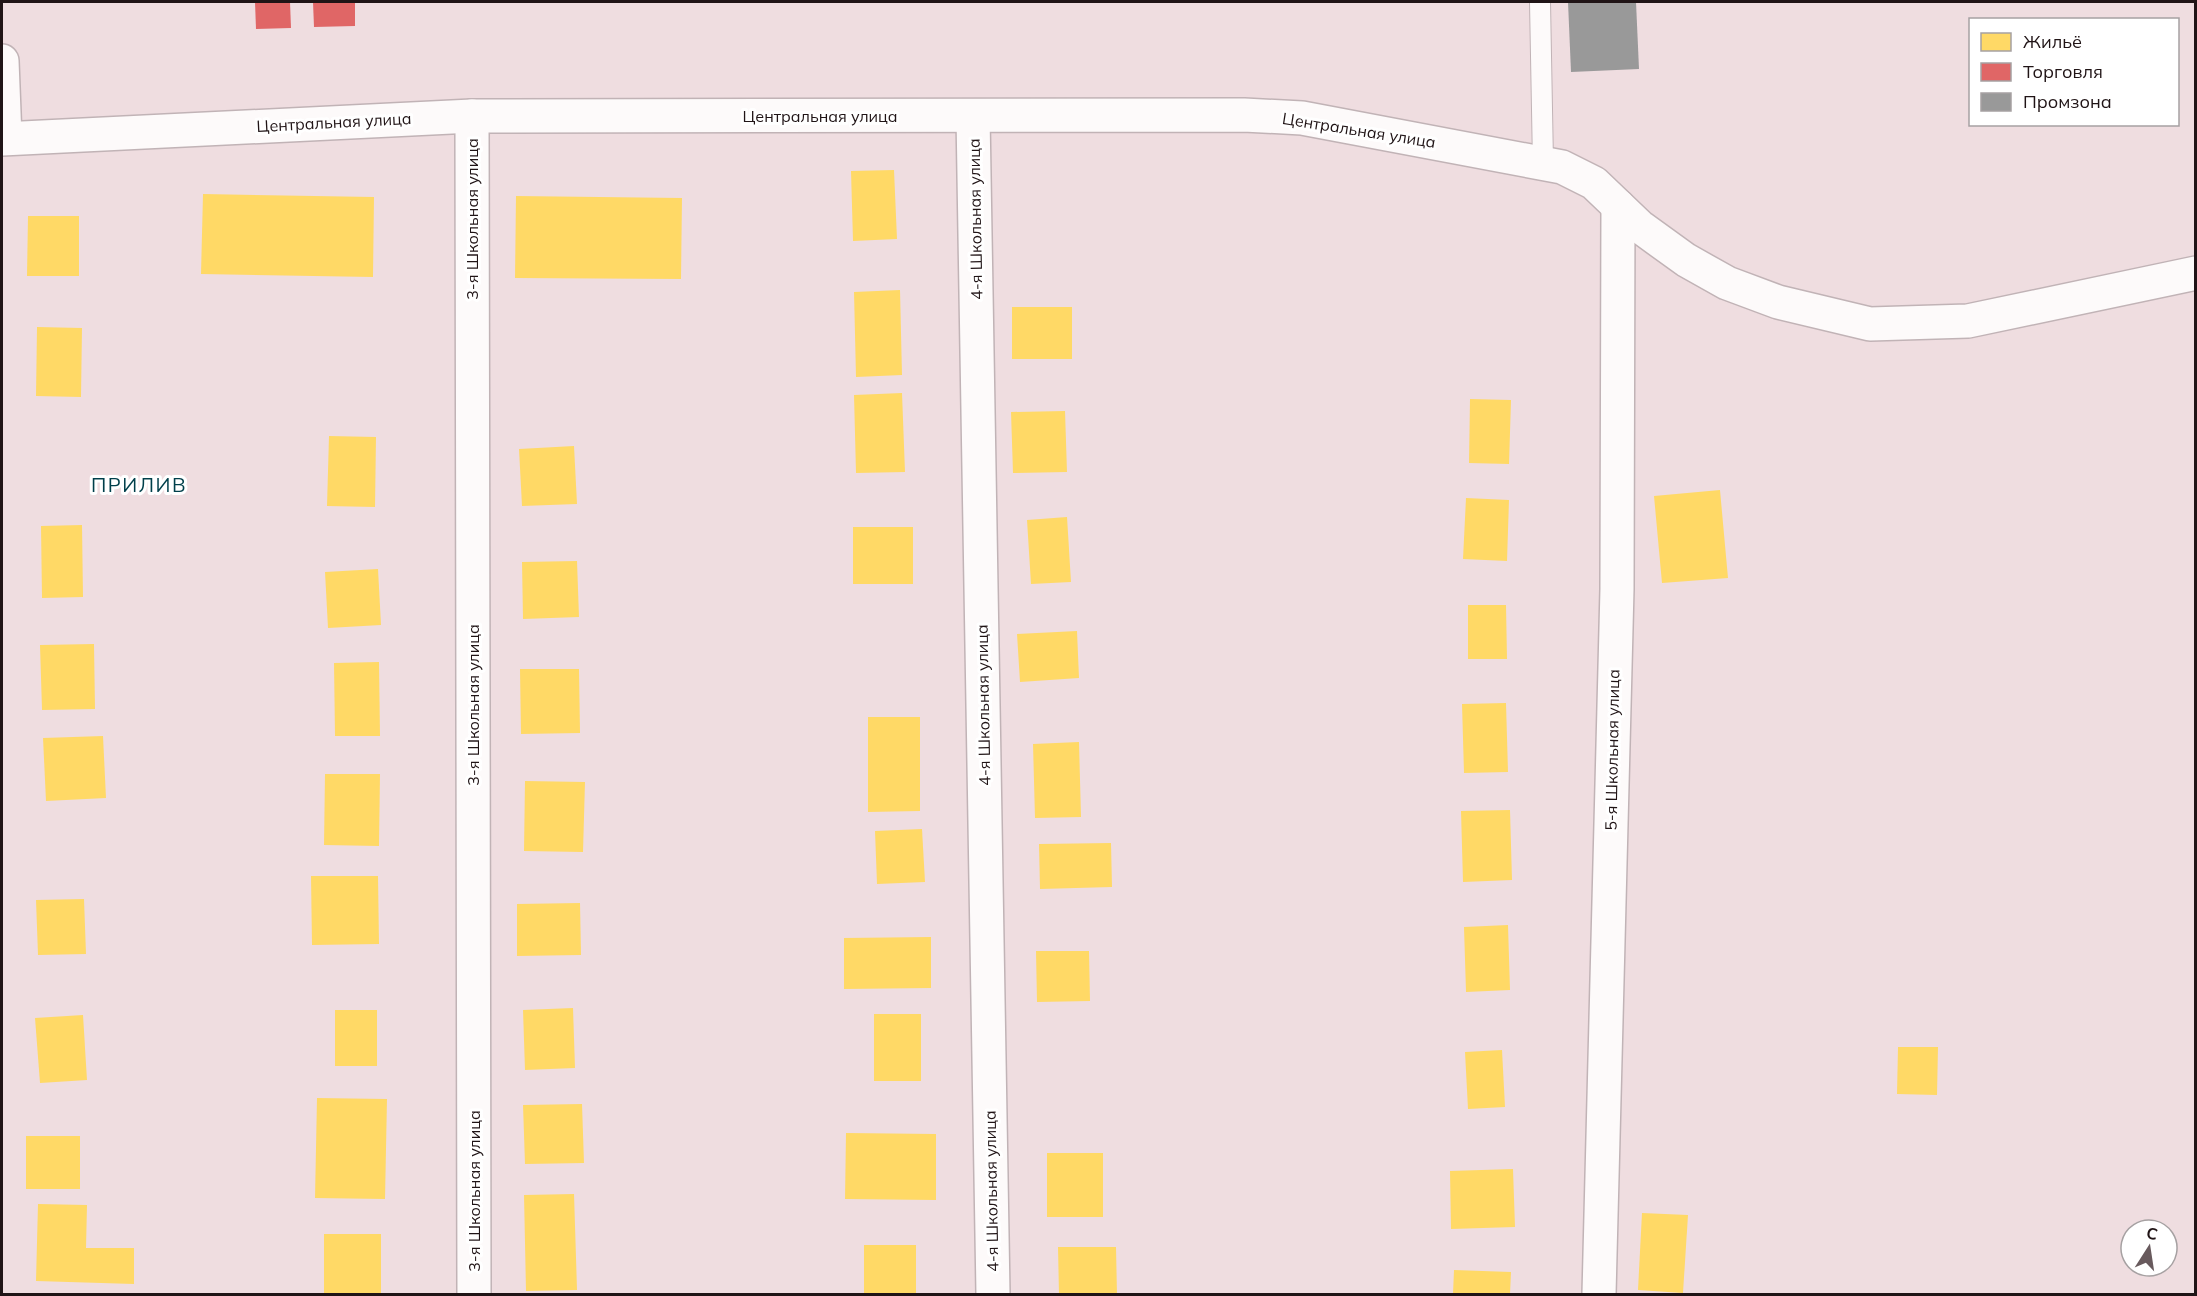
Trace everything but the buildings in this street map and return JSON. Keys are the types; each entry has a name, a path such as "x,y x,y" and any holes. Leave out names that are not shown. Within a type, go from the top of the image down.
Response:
{"street":[{"name":"Центральная улица","path":"2,61 3,139 472,116 1244,115 1302,118 1562,167 1594,183 1639,226 1686,260 1727,283 1778,302 1870,324 1968,321 2196,273"},
{"name":"3-я Школьная улица","path":"472,116 474,1294"},
{"name":"4-я Школьная улица","path":"973,116 993,1294"},
{"name":"5-я Школьная улица","path":"1599,1294 1617,588 1618,206"}],"lane":[{"path":"1540,2 1543,163"}],"district":[{"name":"ПРИЛИВ","path":"139,485"}]}
